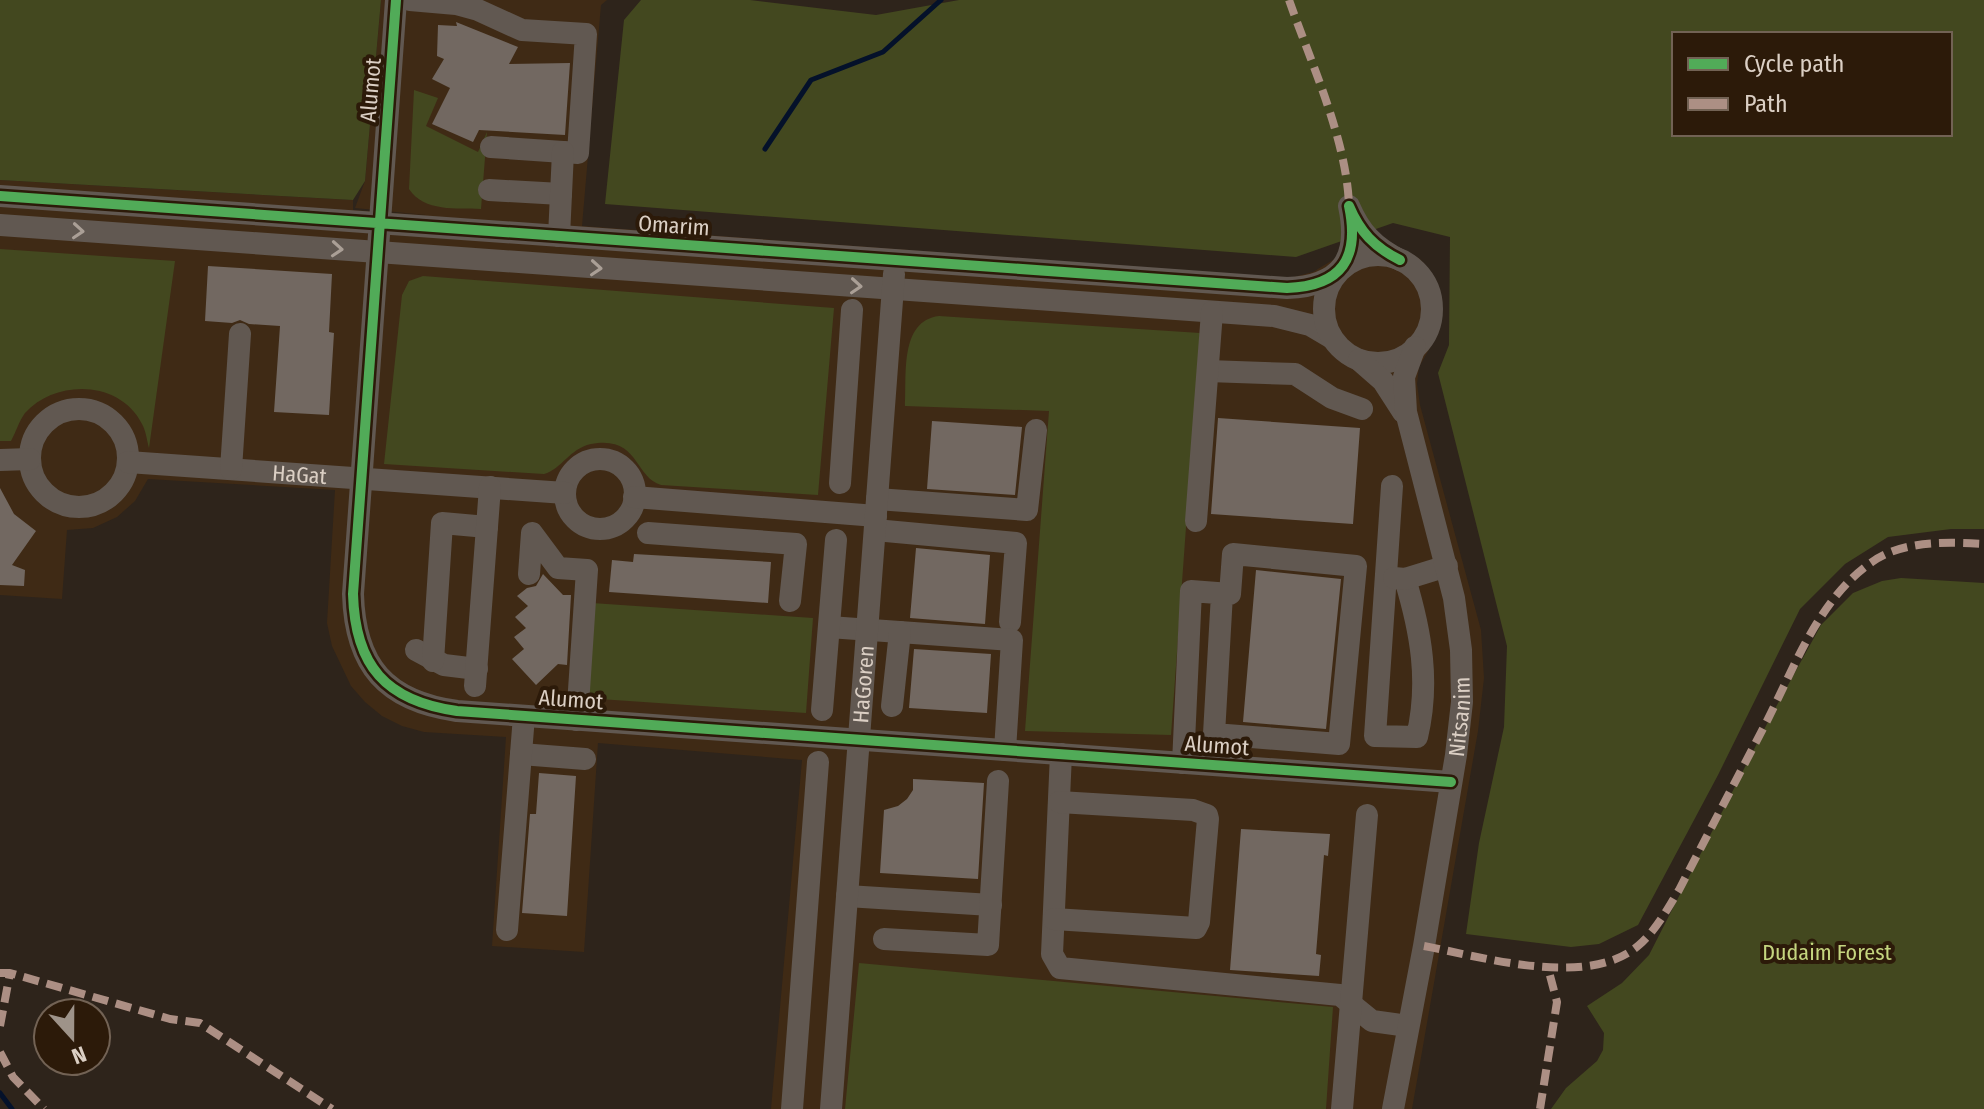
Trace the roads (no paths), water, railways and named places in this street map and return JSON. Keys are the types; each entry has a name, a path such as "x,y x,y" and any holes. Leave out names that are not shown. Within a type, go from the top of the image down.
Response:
{"street":[{"name":"Alumot","path":"396,0 353,594 359,643 381,679 414,701 457,711 1451,782"},
{"path":"410,0 456,4 478,10 522,30 586,34 578,153 491,147"},
{"path":"559,236 563,152"},
{"path":"489,190 561,194"},
{"name":"Omarim","path":"0,196 1275,288 1312,285 1340,270"},
{"path":"1349,206 1366,236 1384,252 1400,260 1423,280 1431,300 1430,321 1415,347 1397,359 1376,362 1356,358 1332,338 1324,318 1328,287 1348,258 1352,243 1349,206"},
{"path":"0,225 1212,312 1294,319 1332,338"},
{"path":"1340,270 1369,256 1400,260"},
{"name":"HaGoren","path":"831,1109 895,260"},
{"path":"840,483 852,310"},
{"path":"1196,521 1212,312"},
{"path":"231,469 240,334"},
{"name":"Nitsanim","path":"1393,1109 1460,728 1462,676 1458,624 1447,566 1407,420 1404,377 1415,347"},
{"name":"Nitsanim","path":"1356,358 1389,388 1407,420"},
{"path":"1208,371 1295,374 1332,398 1362,409"},
{"path":"846,399 885,401"},
{"path":"81,409 99,413 115,424 125,440 128,462 124,478 113,493 97,504 77,507 59,503 44,492 33,475 30,459 34,438 45,423 62,412 81,409"},
{"path":"634,497 876,515 1027,510 1036,430"},
{"path":"0,460 30,459"},
{"path":"601,459 614,462 625,470 632,481 634,497 632,508 624,519 612,526 599,528 575,518 567,506 565,493 568,480 576,469 587,461 601,459"},
{"name":"HaGat","path":"128,462 565,493"},
{"path":"1392,486 1396,578 1375,736 1417,737 1421,718 1423,660 1417,620 1396,578"},
{"path":"487,527 442,523 425,655 476,677 490,487"},
{"path":"742,540 744,506"},
{"path":"876,515 1016,543 1010,622"},
{"path":"529,574 532,533 558,568 587,570 577,720"},
{"path":"648,533 796,544 790,601"},
{"path":"822,710 836,540"},
{"path":"1183,763 1191,591 1230,594 1233,554 1356,566 1339,744 1214,734 1222,594"},
{"path":"1396,578 1447,566"},
{"path":"829,627 1012,640 1005,750"},
{"path":"892,706 900,632"},
{"path":"1187,682 1217,683"},
{"path":"507,930 524,716"},
{"path":"521,754 585,759"},
{"path":"1061,754 1052,954 1060,968 1340,995 1372,1021 1408,1026"},
{"path":"792,1109 818,762"},
{"path":"884,939 988,945 998,781"},
{"path":"1054,919 1196,928 1208,819 1207,815 1193,810 1059,802"},
{"path":"1342,1109 1367,815"},
{"path":"810,876 848,886 991,905"},
{"path":"797,1047 836,1049"}],"waterway":[{"path":"765,149 811,80 883,52 941,0"},
{"path":"0,1093 12,1109"}],"park label":[{"name":"Dudaim Forest","path":"1827,952"}]}
